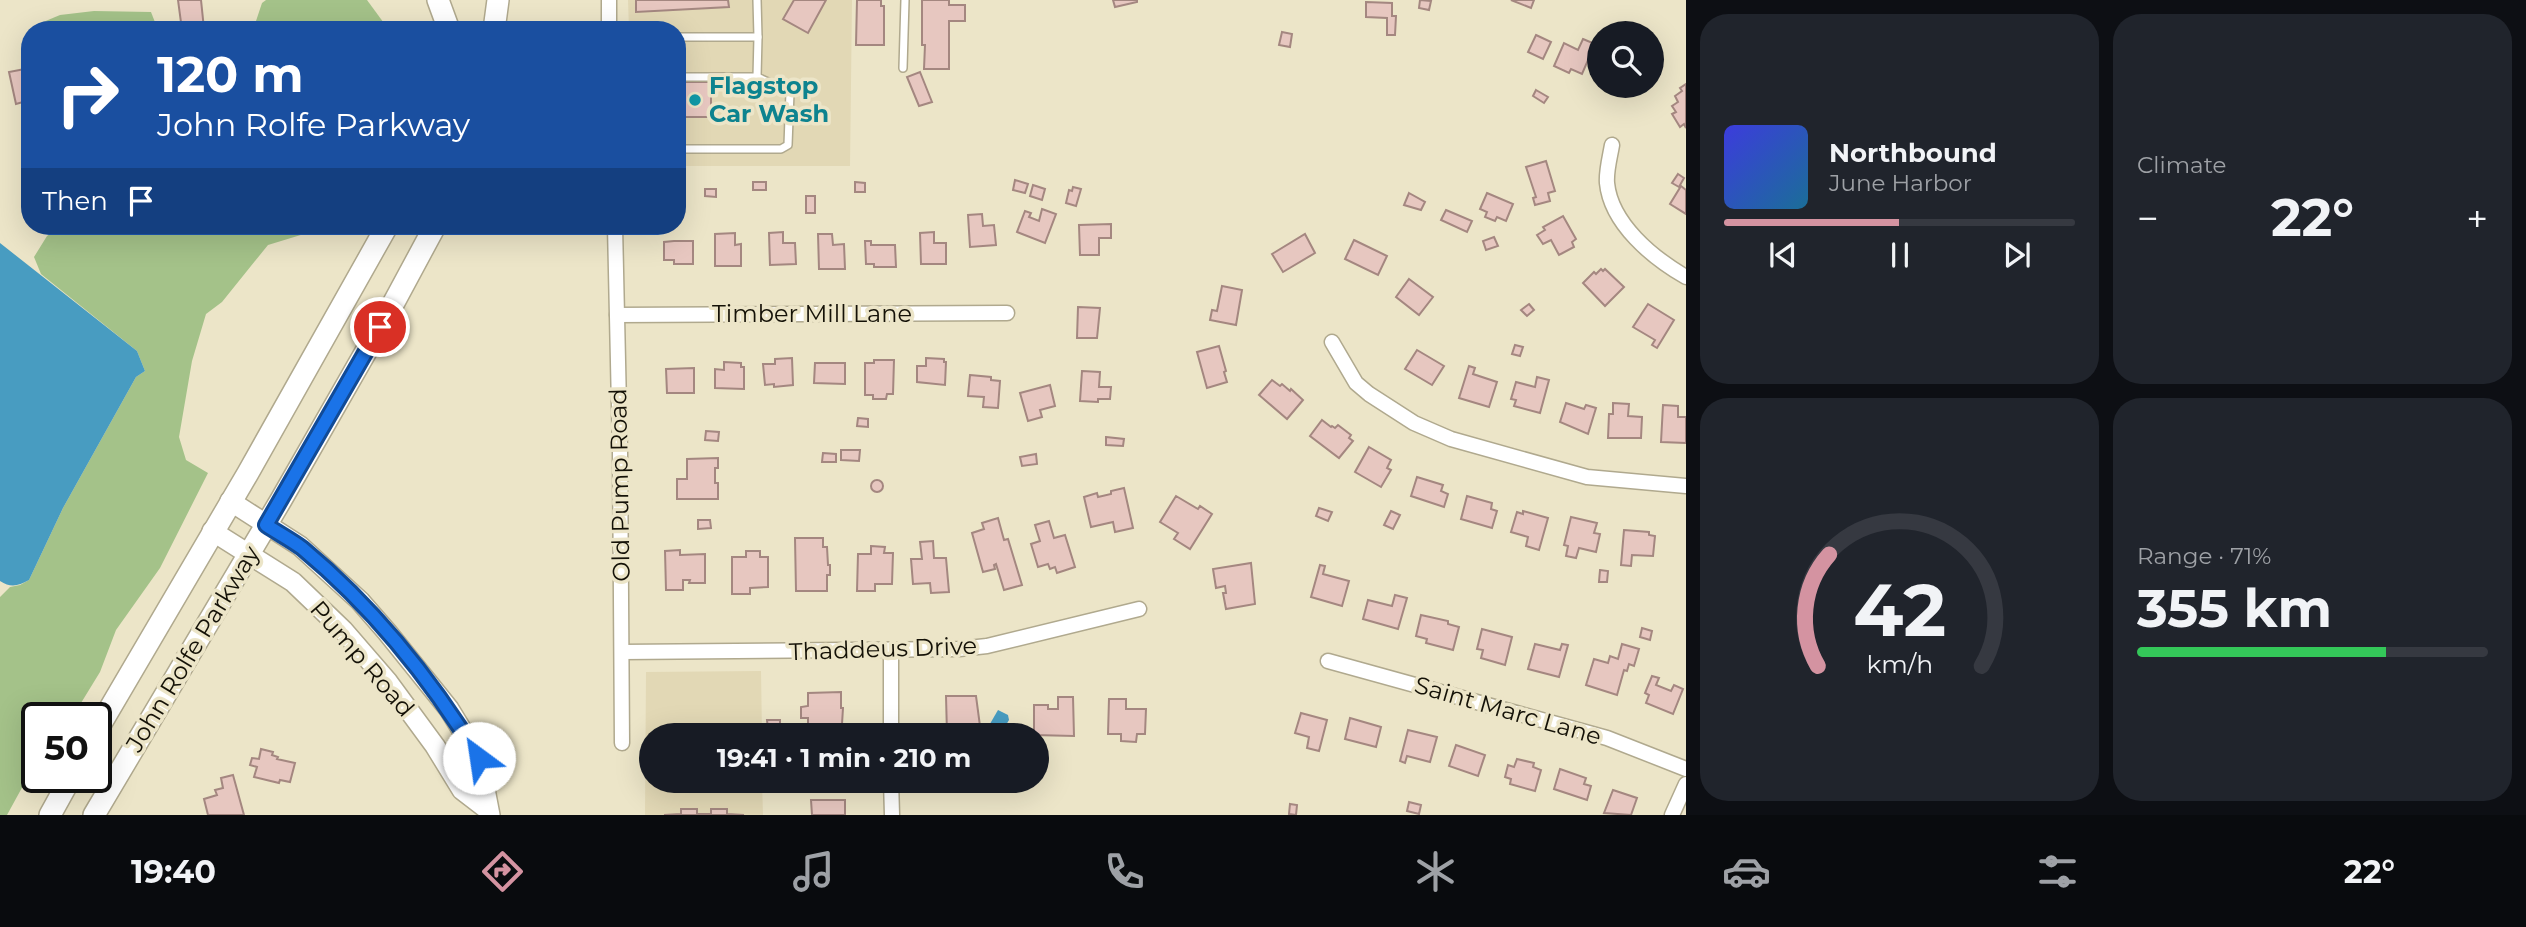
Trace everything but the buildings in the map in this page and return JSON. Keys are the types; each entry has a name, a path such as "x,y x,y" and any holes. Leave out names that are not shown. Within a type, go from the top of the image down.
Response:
{"main road":[{"path":"438,0 447,21"},
{"path":"453,21 457,0"},
{"name":"John Rolfe Parkway","path":"112,704 344,306 382,235"},
{"name":"John Rolfe Parkway","path":"94,815 266,525 430,235"},
{"name":"Pump Road","path":"230,501 300,546 360,601 425,678 449,709 479,758 489,813"},
{"name":"Pump Road","path":"212,531 293,582 343,630 388,681 435,746 462,790 489,813"},
{"path":"50,815 62,793"}],"street":[{"path":"608,0 609,21"},
{"path":"1612,145 1607,182 1617,211 1640,242 1686,277"},
{"name":"Old Pump Road","path":"615,235 622,744"},
{"name":"Timber Mill Lane","path":"617,315 1007,313"},
{"path":"1332,342 1356,383 1369,394 1414,423 1451,439 1587,477 1686,485"},
{"name":"Thaddeus Drive","path":"622,652 891,651 987,646 1139,609"},
{"path":"891,651 891,723"},
{"name":"Saint Marc Lane","path":"1328,661 1607,738 1686,769"},
{"path":"1672,815 1686,784"},
{"path":"891,793 892,815"}],"lane":[{"path":"757,0 757,77"},
{"path":"903,68 905,0"},
{"path":"686,37 758,37"},
{"path":"686,77 757,77 790,92 788,145 781,149 686,149"}],"shaded area":[{"path":"628,0 852,0 850,166 686,166 686,21 629,21"},
{"path":"761,671 762,723 646,723 646,672"},
{"path":"645,793 762,793 763,815 645,815"}],"green space":[{"path":"266,0 367,0 382,21 256,21 262,3"},
{"path":"94,11 151,12 154,21 46,21 60,15"},
{"path":"48,235 301,235 268,245 222,302 206,314 192,361 179,437 186,460 208,473 160,568 116,630 100,672 82,702 21,702 21,789 7,815 0,815 0,597 10,587 29,580 63,508 136,377 145,371 137,351 41,274 34,257"}],"water":[{"path":"0,243 137,351 145,371 136,377 63,508 29,580 15,585 0,581"},
{"path":"998,710 1008,715 1007,723 990,723"}],"place":[{"name":"Flagstop Car Wash","path":"695,100"}],"route":[{"path":"380,327 266,525 300,546 360,601 449,709 479,758"}]}
